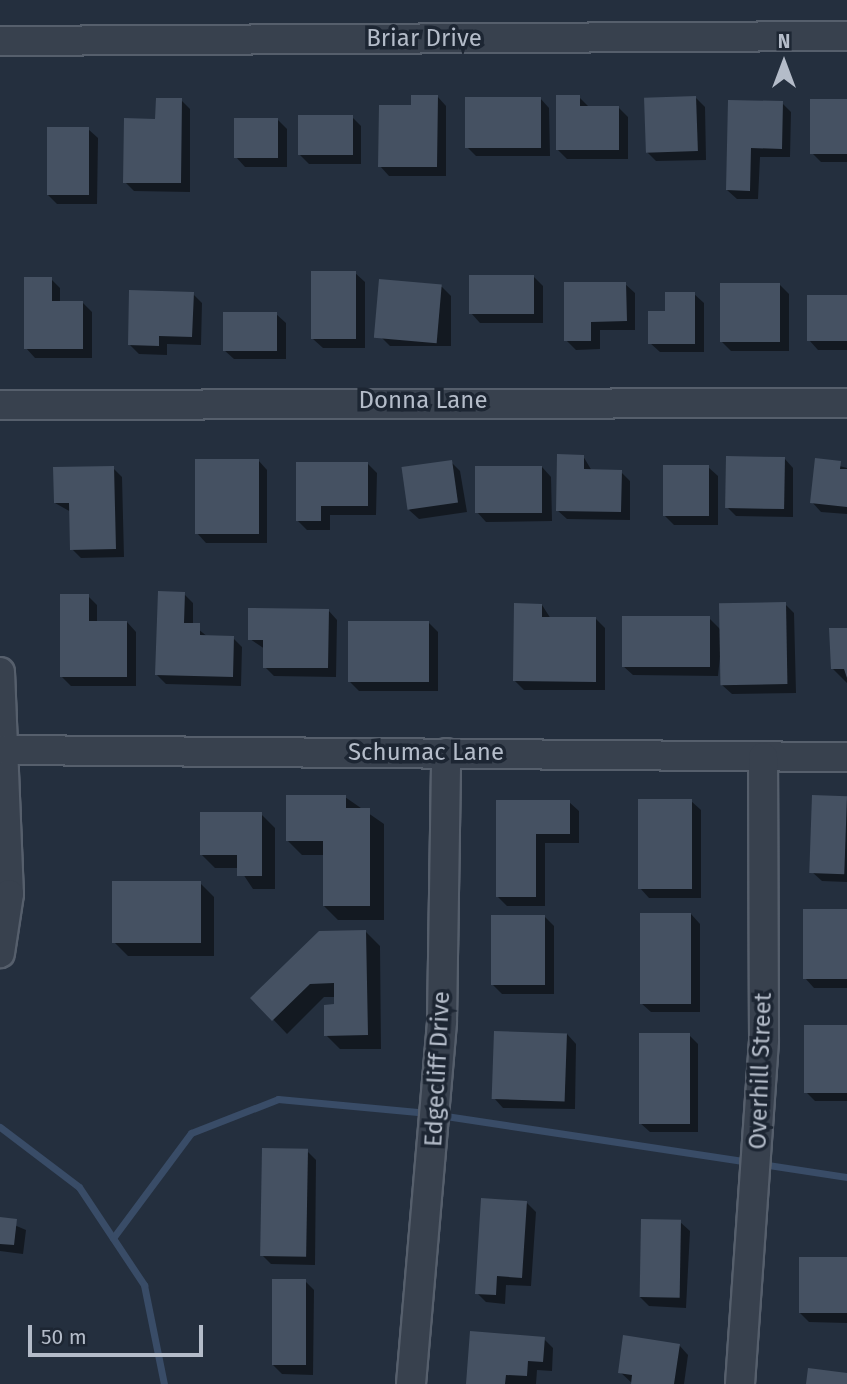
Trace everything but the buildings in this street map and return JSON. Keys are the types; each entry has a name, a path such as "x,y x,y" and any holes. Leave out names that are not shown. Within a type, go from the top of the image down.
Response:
{"street":[{"name":"Briar Drive","path":"0,41 847,36"},
{"name":"Donna Lane","path":"0,405 847,402"},
{"path":"0,672 9,894 0,953"},
{"name":"Schumac Lane","path":"4,750 847,757"},
{"name":"Edgecliff Drive","path":"411,1384 436,1114 446,753"},
{"name":"Overhill Street","path":"740,1384 758,1164 763,757"}],"waterway":[{"path":"113,1238 191,1133 278,1099 428,1113"},
{"path":"439,1115 749,1162"},
{"path":"0,1127 79,1187 144,1285 164,1384"},
{"path":"761,1164 847,1177"}]}
